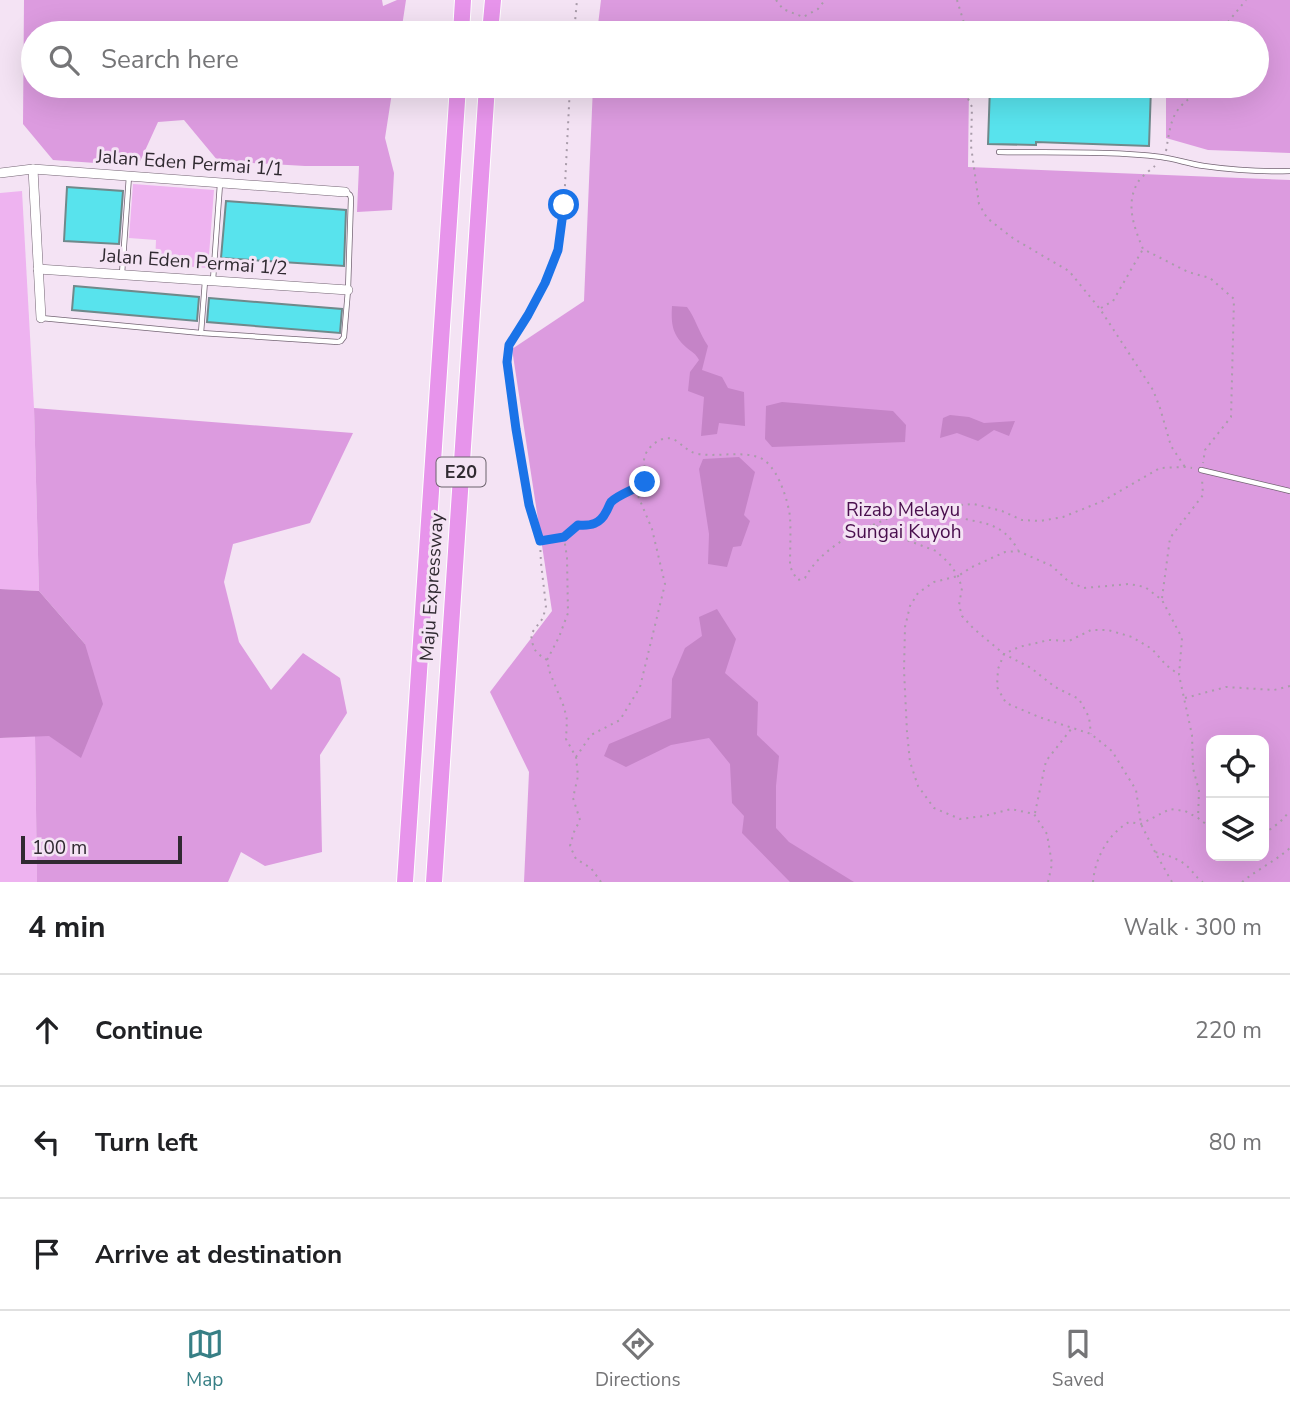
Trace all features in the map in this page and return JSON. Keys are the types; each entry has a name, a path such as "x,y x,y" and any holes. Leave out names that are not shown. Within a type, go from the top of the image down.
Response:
{"highway":[{"path":"462,21 463,0"},
{"path":"491,21 492,0"},
{"name":"Maju Expressway","path":"405,882 457,98"},
{"name":"Maju Expressway","path":"434,882 486,98"},
{"path":"395,882 411,793"},
{"path":"435,858 440,882"}],"street":[{"name":"Jalan Eden Permai 1/1","path":"0,173 33,169 345,192"},
{"path":"33,169 41,318"},
{"name":"Jalan Eden Permai 1/2","path":"38,269 348,290"}],"lane":[{"path":"999,152 1165,157 1182,163 1205,166 1290,171"},
{"path":"122,275 129,176"},
{"path":"201,333 220,183"},
{"path":"41,318 201,333 341,341 344,337 348,290 351,198 345,192"},
{"path":"1201,470 1290,491"}],"path":[{"path":"575,21 576,0"},
{"path":"776,0 783,9 803,17 818,9 825,0"},
{"path":"957,0 963,21"},
{"path":"1228,21 1245,0"},
{"path":"547,660 532,647 531,634 543,618 546,606 540,541 529,505 507,362 509,345 545,283 558,250 564,205 569,98"},
{"path":"968,98 972,107 971,146 979,204 987,218 1014,239 1069,271 1100,309 1153,390 1171,446 1185,467"},
{"path":"1162,600 1170,538 1203,495 1201,470 1205,450 1231,417 1234,299 1210,278 1188,272 1143,249 1134,227 1131,204 1138,181 1165,157 1171,122 1182,103 1189,98"},
{"path":"1100,309 1113,301 1143,249"},
{"path":"540,541 564,537 578,525 588,526 599,522 610,503 636,490 645,482 643,459 648,450 663,439 673,439 686,450 698,454 741,453 762,458 776,472 790,516 790,566 798,580 805,578 810,569 835,546 856,532 893,516 931,506 974,505 1003,511 1022,520 1040,521 1063,517 1103,501 1160,468 1185,467 1201,470"},
{"path":"576,757 591,735 620,720 640,687 665,584 652,529 636,490"},
{"path":"931,506 954,516 995,526 1012,539 1018,551"},
{"path":"872,525 936,551 949,563 958,576 962,589 959,605 962,616 1004,654 1079,699 1089,717 1091,734"},
{"path":"564,537 568,613 547,660 564,706 567,720 566,739 576,757 578,776 573,797 580,820 570,846 576,859 591,867 601,882"},
{"path":"1048,882 1052,864 1047,834 1034,814 1011,809 960,819 934,807 918,786 910,762 904,670 905,627 910,606 918,593 934,582 958,576 1005,552 1018,551 1052,566 1069,582 1084,588 1129,584 1145,587 1162,600 1182,638 1179,675 1192,735 1193,768 1199,791 1198,818"},
{"path":"1172,882 1141,824 1136,790 1112,751 1091,734 1006,703 997,688 998,669 1004,654 1019,647 1048,640 1069,641 1091,630 1108,630 1132,637 1152,649 1179,675"},
{"path":"1184,698 1226,687 1273,690 1290,686"},
{"path":"1034,814 1046,761 1072,728"},
{"path":"1093,882 1100,854 1112,834 1129,822 1141,824 1170,809 1185,811 1206,824"},
{"path":"1269,830 1290,811"},
{"path":"1242,882 1290,848"},
{"path":"1155,852 1180,861 1189,867 1200,881"}],"shaded area":[{"path":"133,184 214,190 208,268 155,264 156,240 129,238"},
{"path":"22,191 34,408 39,591 0,589 0,193"},
{"path":"672,306 687,307 708,346 702,370 722,377 728,388 744,392 745,426 719,423 717,434 701,436 704,397 688,391 690,372 699,360 675,334"},
{"path":"782,402 893,411 906,425 905,442 772,447 765,439 766,406"},
{"path":"950,415 969,417 984,423 1015,421 1009,436 994,430 978,441 957,433 940,438 943,418"},
{"path":"739,457 755,472 744,515 750,521 741,546 733,547 727,567 708,564 709,534 699,469 703,459"},
{"path":"0,589 39,591 85,644 103,704 81,758 49,736 0,738"},
{"path":"717,609 736,639 725,673 758,702 757,735 779,756 776,828 789,842 854,882 790,882 742,833 744,816 732,803 730,764 709,738 671,745 626,767 604,756 609,744 671,718 672,679 685,648 702,636 699,617"},
{"path":"35,736 37,882 0,882 0,738"}],"green space":[{"path":"24,0 382,0 383,6 397,0 406,0 403,21 24,21"},
{"path":"601,0 1290,0 1290,153 1208,150 1166,138 1166,98 1269,98 1269,21 598,21"},
{"path":"23,98 391,98 385,138 394,173 392,210 357,212 359,166 218,161 184,120 158,122 138,166 53,160 23,124"},
{"name":"Rizab Melayu Sungai Kuyoh","path":"592,98 969,98 968,167 1290,180 1290,882 524,882 529,772 490,692 552,611 512,349 584,301"},
{"path":"34,408 353,433 310,523 233,544 224,582 239,642 271,690 303,653 340,678 347,713 320,755 322,852 265,866 241,852 228,882 37,882 35,736 49,736 85,644 39,591"}],"building":[{"path":"990,98 1151,98 1149,146 1036,142 1036,145 988,144"},
{"path":"67,187 123,191 119,244 64,241"},
{"path":"226,201 346,210 344,266 221,258"},
{"path":"74,286 199,297 197,321 72,310"},
{"path":"209,298 342,309 340,333 207,322"}],"route":[{"path":"564,205 558,250 545,283 509,345 507,362 529,505 540,541 564,537 578,525 588,526 599,522 610,503 636,490 645,482"}]}
